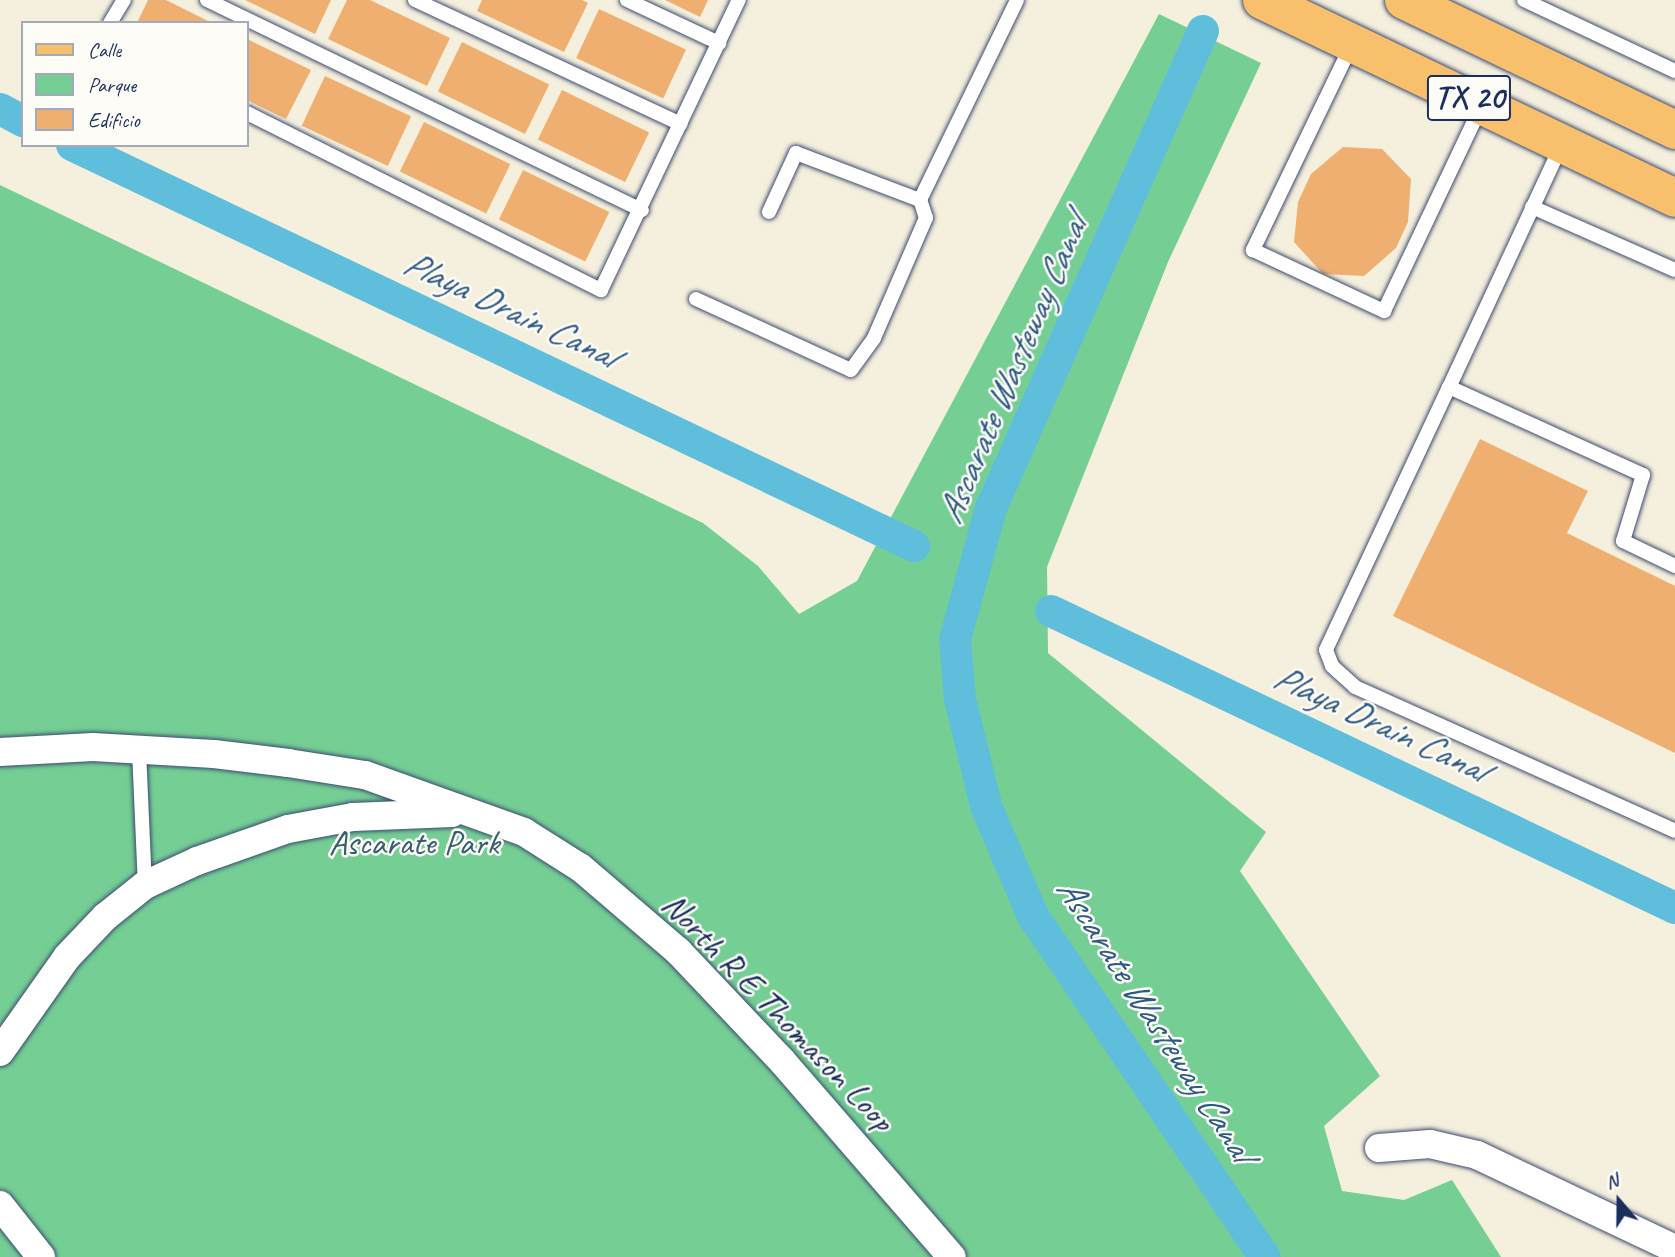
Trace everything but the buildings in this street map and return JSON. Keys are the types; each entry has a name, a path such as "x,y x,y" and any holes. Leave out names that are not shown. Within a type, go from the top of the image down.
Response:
{"main road":[{"name":"TX 20","path":"1262,0 1675,198"},
{"name":"TX 20","path":"1404,0 1674,128"}],"street":[{"name":"North R E Thomason Loop","path":"0,752 139,750 214,754 365,775 524,832 581,868 678,951 782,1061 952,1257"},
{"path":"0,1052 67,957 105,917 145,885 197,861 288,829 353,817 466,812"},
{"path":"1379,1148 1430,1144 1477,1155 1675,1249"},
{"path":"0,1205 41,1257"}],"lane":[{"path":"111,21 124,0"},
{"path":"207,0 642,210"},
{"path":"415,0 681,124"},
{"path":"627,0 719,43"},
{"path":"248,114 601,290 642,210 739,0"},
{"path":"696,299 851,370 874,338 926,218 920,200 1017,0"},
{"path":"1524,0 1675,71"},
{"path":"1352,43 1253,250 1384,311 1482,104"},
{"path":"1562,143 1325,650 1332,666 1355,687 1675,831"},
{"path":"769,212 796,153 920,200"},
{"path":"1532,207 1675,270"},
{"path":"1449,387 1643,475 1623,541 1675,566"},
{"path":"139,750 145,885"}],"green space":[{"name":"Ascarate Park","path":"1159,14 1261,63 1168,262 1047,567 1048,653 1266,832 1240,871 1380,1076 1324,1126 1342,1191 1404,1200 1452,1180 1501,1257 0,1257 0,185 703,523 758,566 799,614 857,581"}],"waterway":[{"name":"Ascarate Wasteway Canal","path":"1203,31 991,508 955,640 960,699 986,806 1033,916 1265,1257"},
{"name":"Playa Drain Canal","path":"0,109 21,120"},
{"name":"Playa Drain Canal","path":"76,147 914,546"},
{"name":"Playa Drain Canal","path":"1051,611 1675,908"}]}
